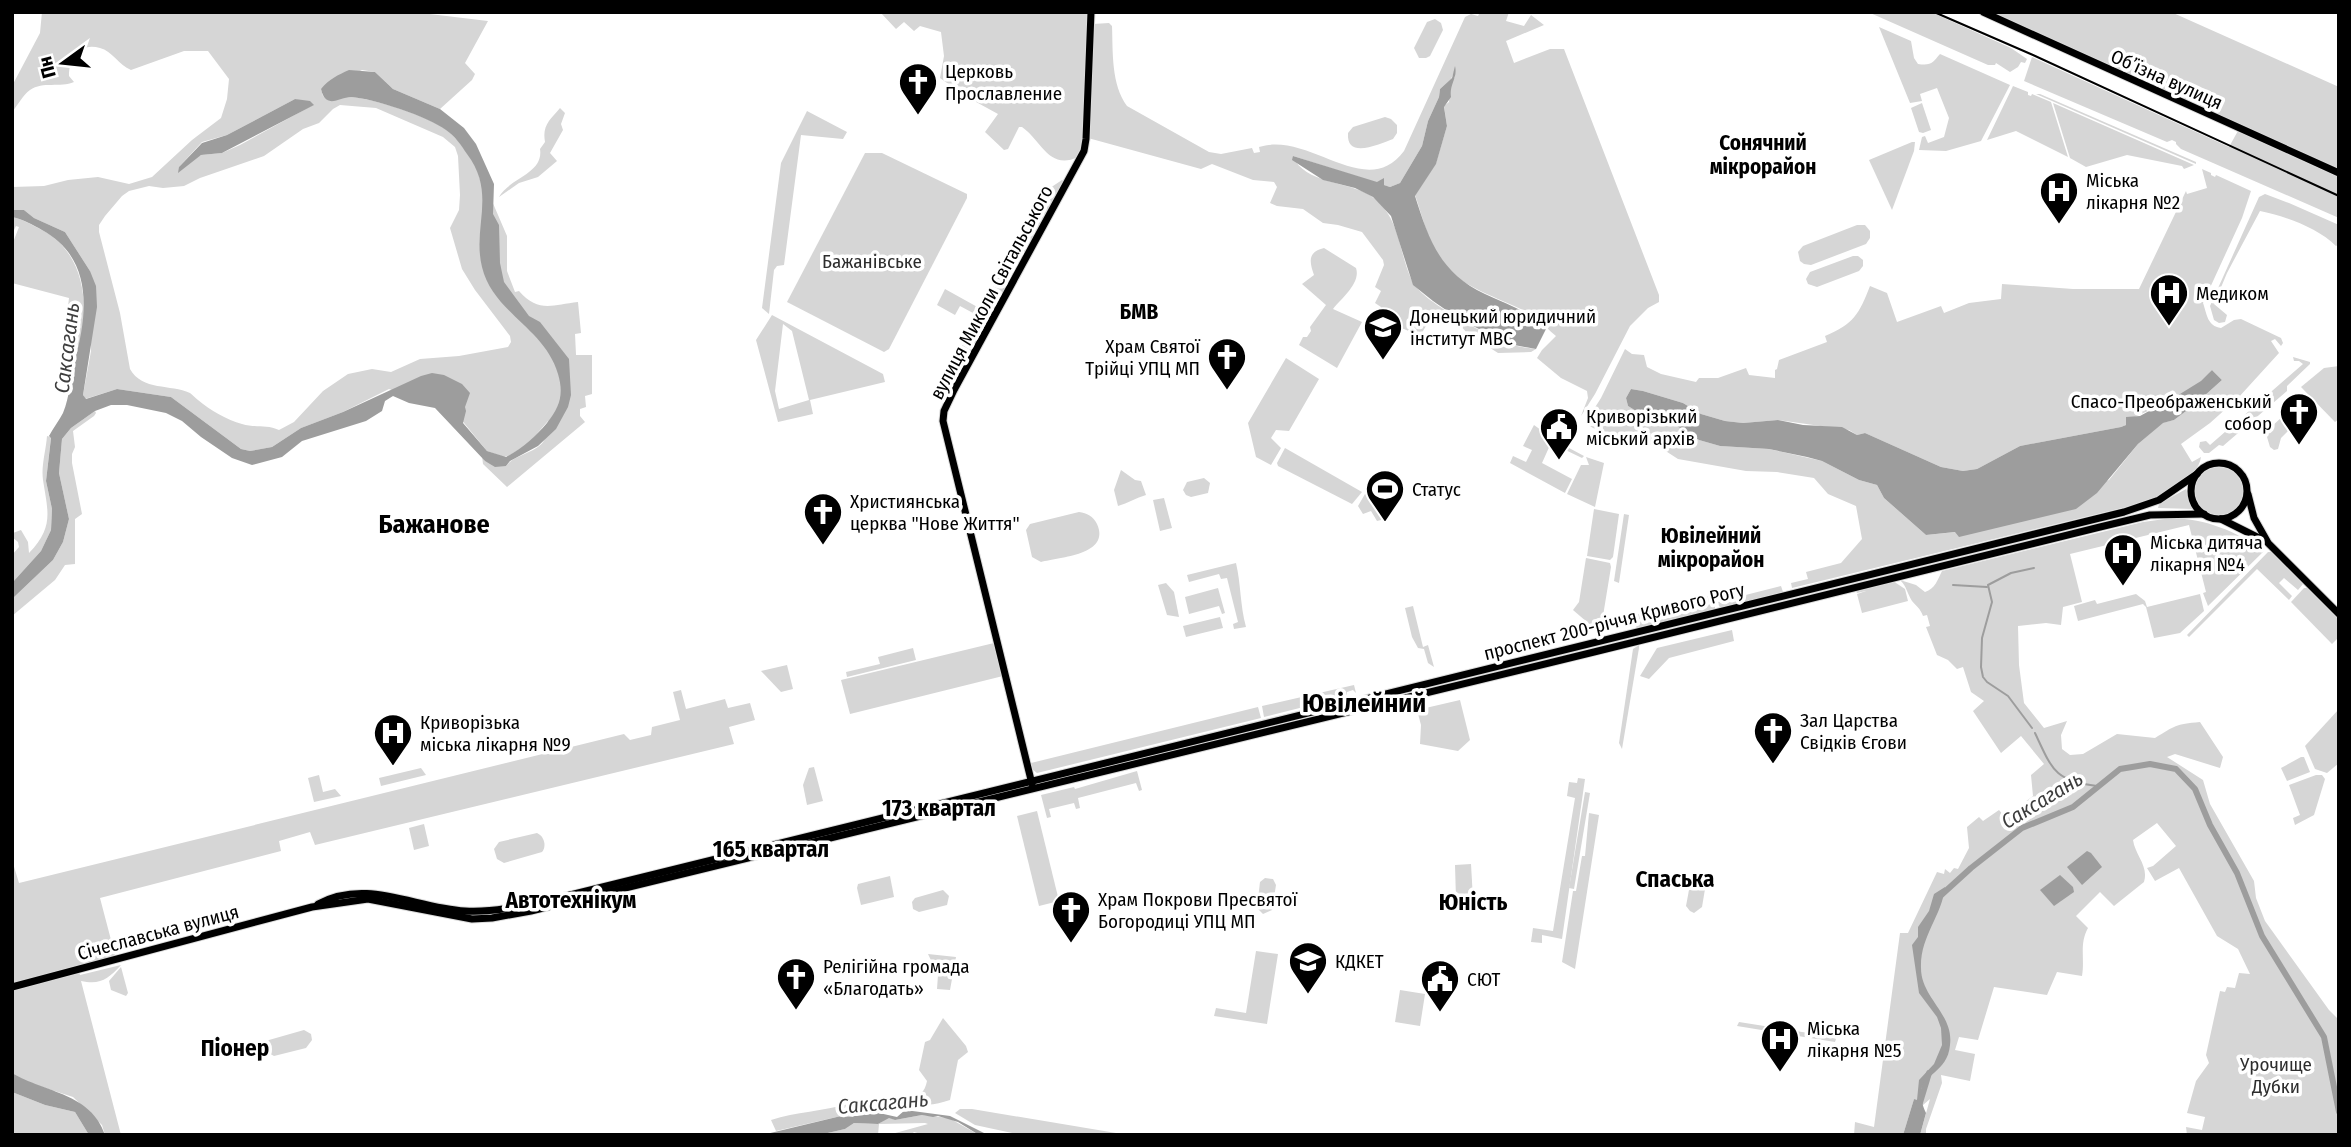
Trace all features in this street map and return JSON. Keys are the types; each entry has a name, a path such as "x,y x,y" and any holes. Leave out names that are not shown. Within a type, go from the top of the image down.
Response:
{"main road":[{"name":"вулиця Миколи Світальського","path":"1034,789 943,417 954,390 1084,151 1091,12"},
{"name":"Обʼїзна вулиця","path":"1983,12 2339,173"},
{"path":"2267,542 2221,519 2204,514 2193,499 2192,486 2197,474 2209,465 2225,463 2240,472 2245,480 2254,518 2267,542 2339,614"},
{"name":"проспект 200-річчя Кривого Рогу","path":"787,845 1031,780 2124,512 2160,500 2197,474"},
{"path":"2221,519 2233,515 2242,507 2247,490"},
{"name":"проспект 200-річчя Кривого Рогу","path":"787,845 1034,789 2150,515 2204,514"},
{"path":"1800,591 1802,600"},
{"path":"1213,736 1215,745"},
{"name":"Січеславська вулиця","path":"12,987 312,907 329,898 367,892 453,910 485,911 579,896 787,845"}],"green space":[{"path":"42,12 413,12 488,21 465,63 475,74 472,80 440,109 393,89 375,72 362,70 321,89 323,96 330,101 348,97 361,98 412,113 444,128 460,143 475,165 507,236 507,271 515,292 519,291 539,305 578,302 581,333 575,334 576,355 592,355 592,394 585,396 586,407 580,409 580,416 585,422 507,487 483,464 482,456 485,461 506,466 542,444 547,435 548,421 528,444 504,457 487,451 455,412 389,389 343,412 301,428 272,447 250,451 241,449 171,397 117,389 85,399 83,395 91,351 90,271 65,232 34,218 24,210 12,210 12,187 44,186 98,177 129,184 152,177 192,140 221,118 229,79 208,51 184,51 131,70 104,50 86,47 73,58 69,76 74,82 35,87 12,112 12,86 40,33","holes":["295,99 313,105 240,145 222,153 201,155 179,167 202,142 227,135","340,105 376,108 443,137 455,147 460,195 459,210 450,228 462,269 510,336 508,347 459,356 420,359 391,372 372,369 348,374 323,391 294,422 279,430 236,422 213,411 190,393 149,384 135,376 130,369 120,313 99,232 99,225 105,216 129,191 149,186 184,186 264,156 303,129 319,123"]},
{"path":"880,12 1088,12 1083,144 1078,157 1060,160 1053,157 1022,127 1019,127 1008,149 1004,150 985,132 998,114 940,78 944,56 941,32 920,26 914,31 904,22 896,29"},
{"path":"1480,12 1509,12 1506,21 1524,26 1531,15 1544,25 1506,41 1514,63 1550,49 1564,49 1659,295 1659,302 1648,308 1630,326 1581,416 1588,398 1587,391 1561,378 1537,358 1556,336 1532,315 1472,286 1450,271 1437,254 1426,230 1415,195 1436,163 1447,126 1444,106 1449,102 1450,85 1455,77 1455,70 1451,79 1440,89 1422,146 1400,183 1390,187 1293,156 1307,172 1362,191 1381,204 1398,235 1412,281 1428,298 1456,317 1500,340 1536,349 1531,352 1498,353 1467,333 1460,325 1435,311 1420,336 1404,329 1376,323 1381,307 1375,303 1381,291 1375,287 1384,265 1362,232 1323,223 1303,209 1270,203 1277,187 1274,182 1253,180 1212,164 1201,169 1088,138 1093,24 1109,23 1112,26 1115,78 1127,106 1209,152 1221,154 1252,148 1254,153 1260,152 1259,147 1278,145 1298,148 1355,168 1372,170 1389,165 1404,151 1465,17 1471,14 1478,16"},
{"path":"1868,12 1931,12 2011,48 2027,59 2010,72 1996,63 1988,65"},
{"path":"1983,12 2171,12 2339,87 2339,218 2181,149 2172,140 2167,142 2024,81 2032,57 2229,147 2239,129"},
{"path":"1435,19 1441,23 1443,30 1430,56 1419,58 1414,48 1427,22"},
{"path":"1879,27 1911,41 1918,64 1929,64 1940,54 2010,85 1981,141 1946,151 1919,150 1922,137 1925,136 1928,143 1944,137 1949,118 1937,88 1920,94 1922,101 1910,103"},
{"path":"2013,86 2028,92 2028,95 2032,94 2051,102 2068,157 2016,131 1987,140"},
{"path":"2036,94 2196,162 2196,164"},
{"path":"1922,103 1931,130 1923,133 1919,132 1911,108"},
{"path":"2053,103 2194,165 2184,169 2182,166 2127,155 2086,167 2070,158"},
{"path":"560,108 565,113 561,124 563,130 550,153 557,161 538,177 519,183 499,197 537,164 540,149 545,142 546,127"},
{"path":"807,111 847,132 843,139 801,135 784,265 777,266 774,270 769,314 762,308 781,163"},
{"path":"1385,117 1397,125 1397,133 1393,139 1364,148 1352,146 1348,133 1353,127"},
{"path":"1915,142 1914,151 1892,210 1869,160"},
{"name":"Бажанівське","path":"865,153 882,153 967,194 889,349 884,352 787,302"},
{"path":"2202,169 2251,191 2242,218 2203,303 2208,319 2221,328 2241,319 2281,338 2283,343 2281,346 2275,339 2271,341 2279,353 2238,398 2181,444 2192,462 2201,457 2189,477 2151,501 1792,588 1791,583 1808,579 1806,572 1841,563 1862,539 1856,506 1828,494 1814,478 1777,472 1746,471 1678,459 1661,448 1593,428 1585,423 1601,398 1625,349 1632,354 1644,355 1647,367 1661,374 1696,382 1699,378 1718,378 1746,368 1749,375 1775,378 1779,360 1827,342 1825,336 1849,322 1859,311 1870,286 1887,293 1897,322 1941,306 1944,313 1969,303 2001,299 2002,284 2073,289 2139,289 2186,191 2187,194 2207,188","holes":["2212,370 2222,380 2193,406 2174,420 2162,423 2138,444 2109,480 1956,532 1926,535 1884,498 1877,485 1859,480 1822,461 1769,449 1720,446 1699,440 1672,423 1641,414 1628,406 1626,398 1631,389 1683,403 1701,414 1725,421 1743,423 1778,420 1849,430 1857,435 1865,433 1941,467 1963,471 1977,469 2020,446 2126,425 2127,421 2184,394"]},
{"path":"1062,180 1066,183 1025,257 1018,254 1010,266 1006,264 1041,196 1047,198 1050,188"},
{"path":"2265,194 2339,225 2339,244 2336,246 2301,224 2260,211 2214,304 2227,315 2225,322 2219,323 2214,320 2210,306 2259,197"},
{"path":"12,217 31,224 55,239 74,263 83,292 84,308 74,366 70,365 77,325 66,323 69,298 12,283 12,245 19,227 16,226 12,234"},
{"path":"1857,225 1865,225 1870,231 1866,244 1811,265 1800,261 1798,252 1803,246"},
{"path":"1324,248 1356,268 1357,274 1350,290 1333,309 1362,322 1337,368 1299,345 1303,337 1307,337 1311,331 1310,327 1326,305 1302,284 1314,275 1312,255"},
{"path":"1853,256 1863,260 1859,271 1817,287 1808,284 1806,279 1810,272"},
{"path":"1002,270 1013,276 1010,281 1007,280 1004,287 1006,289 983,330 969,322 973,313 960,306 955,315 937,305 945,289 981,309"},
{"path":"772,315 883,374 885,382 810,400 813,414 778,422 756,340","holes":["783,324 792,331 809,400 779,409 775,391"]},
{"path":"968,336 979,341 953,388 945,378 945,373"},
{"path":"2293,357 2310,364 2287,386 2287,391 2223,446 2219,445 2209,453 2204,453 2199,447 2200,442 2206,441 2210,445 2303,364 2294,361"},
{"path":"1286,358 1319,379 1289,431 1276,430 1271,438 1281,448 1271,465 1256,457 1248,423"},
{"path":"2339,366 2339,419 2335,422 2301,387 2324,368"},
{"path":"95,411 94,416 73,431 75,447 72,463 82,514 75,519 75,564 65,565 55,580 12,616 12,599 53,560 63,542 69,519 59,473 62,439 71,428"},
{"path":"2282,417 2291,428 2281,438 2278,449 2274,450 2267,437 2271,427"},
{"path":"1534,425 1584,456 1582,458 1551,443 1542,463 1572,479 1565,493 1510,463 1513,456 1526,462 1532,450 1523,446"},
{"path":"47,436 51,437 46,481 52,509 51,530 41,551 12,583 12,555 19,547 12,537 13,533 21,530 28,542 29,553 46,527 43,464"},
{"path":"1285,448 1362,492 1352,504 1278,466"},
{"path":"1586,457 1604,463 1595,507 1567,494 1581,465 1589,465"},
{"path":"2219,467 2228,468 2236,474 2242,482 2242,500 2236,508 2228,514 2219,515 2210,514 2202,508 2196,500 2195,491 2196,482 2202,474 2210,468"},
{"path":"1121,470 1141,481 1146,495 1118,506 1114,490"},
{"path":"1204,478 1210,483 1208,493 1191,497 1186,495 1183,490 1187,482"},
{"path":"2186,489 2193,509 2158,508 2159,504"},
{"path":"1365,494 1389,509 1390,515 1382,515 1381,520 1377,521 1371,511 1363,514 1358,506"},
{"path":"1164,498 1172,528 1160,531 1153,500"},
{"path":"1594,509 1619,514 1613,557 1610,560 1587,556"},
{"path":"1079,512 1090,515 1097,524 1097,542 1071,556 1041,562 1032,557 1026,530 1030,524"},
{"path":"1624,514 1629,515 1619,583 1614,581"},
{"name":"Урочище Дубки","path":"2172,518 2220,527 2264,551 2208,606 2189,525 2070,554 2082,602 2063,607 2061,625 2046,623 2018,626 2024,703 2044,728 2067,721 2061,735 2062,749 2070,755 2083,754 2117,734 2155,738 2176,726 2200,722 2223,757 2220,768 2175,754 2167,757 2203,780 2210,804 2254,881 2256,898 2265,921 2339,1020 2339,1135 2187,1135 2186,1127 2202,1130 2205,1117 2187,1113 2196,1081 2209,1063 2206,1055 2220,991 2225,992 2227,987 2235,988 2239,973 2250,974 2238,949 2217,936 2179,868 2155,881 2147,868 2176,846 2157,823 2133,840 2145,871 2144,882 2114,906 2100,892 2076,916 2088,928 2083,946 2082,976 2057,972 2047,995 1994,987 1978,1040 1959,1037 1955,1050 1975,1054 1970,1081 1941,1075 1942,1083 1926,1129 1926,1133 1930,1135 1920,1135 1930,1099 1923,1105 1914,1099 1903,1135 1854,1135 1855,1122 1874,1127 1900,933 1908,933 1937,872 1944,874 1945,869 1950,873 1954,868 1958,869 1969,848 1967,827 1979,817 1983,821 1999,810 2005,817 2033,796 2031,775 2044,764 2021,736 2001,753 1973,711 1984,701 1971,692 1963,667 1957,669 1948,660 1937,655 1926,627 1930,626 1927,615 1923,616 1900,580 1916,585 1925,592 1934,586 1942,571 2143,522"},
{"path":"2268,552 2274,552 2302,581 2303,584 2298,590 2284,578 2279,583 2292,596 2289,600 2257,569 2189,637 2187,635"},
{"path":"1586,558 1610,563 1611,567 1602,622 1588,627 1587,622 1573,610 1579,602"},
{"path":"1236,563 1246,627 1234,629 1233,624 1238,622 1227,578 1221,579 1219,574 1189,582 1187,575"},
{"path":"1893,581 1905,589 1908,601 1862,613 1857,594 1866,591 1856,591"},
{"path":"1166,583 1174,592 1179,617 1167,615 1158,585"},
{"path":"1781,586 1783,592 1721,608 1719,606 1718,602"},
{"path":"1218,588 1225,613 1222,614 1219,606 1189,614 1185,597"},
{"path":"2304,588 2309,588 2339,618 2339,637 2332,644 2291,602"},
{"path":"2136,594 2145,601 2147,607 2200,594 2204,611 2180,633 2154,638 2143,604 2078,621 2074,606 2095,600 2097,604"},
{"path":"1713,595 1715,600 1616,625 1619,619"},
{"path":"1715,603 1715,609 1637,629 1635,623"},
{"path":"1413,606 1423,647 1428,645 1434,667 1428,663 1424,649 1418,648 1412,637 1405,608"},
{"path":"1220,617 1223,628 1186,637 1183,626"},
{"path":"1732,630 1734,641 1669,658 1649,679 1640,676 1657,648"},
{"path":"994,643 1003,676 850,714 841,680"},
{"path":"1639,645 1622,749 1619,743 1633,649"},
{"path":"913,648 916,660 847,677 846,672 880,664 878,657"},
{"path":"787,665 793,689 781,692 761,671"},
{"path":"1354,685 1356,693 1353,690 1347,692 1347,696 1264,717 1262,706"},
{"path":"681,690 686,709 725,699 728,708 750,703 755,720 729,727 734,744 315,845 310,832 279,841 281,851 100,898 116,959 78,970 80,975 121,965 104,980 81,981 121,1135 105,1135 102,1125 73,1097 27,1082 12,1073 12,860 19,883 624,734 630,740 651,735 652,727 680,720 673,692"},
{"path":"1460,700 1470,740 1458,751 1420,744 1421,725 1417,710"},
{"path":"1258,707 1261,718 1037,773 1032,769 1031,763"},
{"path":"2339,709 2339,763 2327,773 2315,769 2305,746"},
{"path":"2304,757 2310,772 2287,781 2281,768"},
{"path":"814,767 823,801 807,805 803,785 809,768"},
{"path":"421,768 426,775 381,786 379,778"},
{"path":"1137,771 1142,790 1139,791 1136,783 1078,798 1080,808 1076,809 1074,803 1049,809 1051,817 1047,818 1041,795 1074,787 1075,789"},
{"path":"319,775 323,792 335,789 341,796 314,802 308,778"},
{"path":"2322,775 2325,779 2314,815 2295,825 2293,818 2300,815 2289,785"},
{"path":"1578,778 1585,779 1562,939 1542,935 1542,943 1531,942 1533,928 1553,931 1575,798 1567,796 1569,782 1577,783"},
{"path":"1585,792 1590,793 1574,889 1569,888"},
{"path":"1037,811 1059,901 1039,906 1017,816"},
{"path":"1589,813 1599,815 1575,969 1562,962 1573,891 1576,891 1582,856 1585,856"},
{"path":"424,824 429,846 414,850 409,828"},
{"path":"537,833 544,841 542,852 504,863 497,859 494,849 499,842"},
{"path":"1471,864 1473,899 1456,899 1455,865"},
{"path":"890,876 894,897 861,905 858,884"},
{"path":"1702,877 1706,883 1702,907 1694,913 1686,906 1691,879"},
{"path":"1265,878 1273,879 1276,885 1272,910 1263,914 1257,908 1260,882"},
{"path":"943,890 949,896 947,905 919,912 913,909 912,902 915,898"},
{"path":"1256,951 1278,954 1267,1024 1214,1016 1216,1008 1246,1013"},
{"path":"928,954 956,957 950,990 937,989 938,975"},
{"path":"121,967 128,993 126,996 111,990 109,981"},
{"path":"1400,990 1425,994 1420,1026 1395,1022"},
{"path":"943,1018 968,1052 958,1060 950,1100 920,1104 909,1100 925,1088 927,1081 919,1070 925,1042 930,1040"},
{"path":"1739,1022 1836,1039 1835,1042 1737,1026"},
{"path":"304,1030 311,1034 312,1040 306,1048 274,1056 267,1052 266,1043 269,1040"},
{"path":"12,1092 45,1105 75,1112 89,1135 12,1135"},
{"path":"849,1104 877,1105 878,1113 841,1116 776,1131 771,1120 790,1115"},
{"path":"960,1109 1128,1135 1022,1135 975,1125 955,1113"},
{"path":"922,1115 949,1118 979,1135 924,1135 914,1132 911,1135 888,1135 928,1124 925,1123 879,1124 878,1135 819,1135 845,1129 854,1123 878,1124 889,1117 895,1120"}],"shaded area":[{"path":"1455,66 1451,97 1444,107 1447,126 1436,164 1415,196 1431,241 1438,254 1457,276 1470,286 1547,327 1536,349 1509,344 1459,319 1433,301 1413,285 1391,216 1373,197 1355,188 1323,180 1292,160 1293,156 1377,182 1384,178 1384,185 1390,187 1400,183 1422,146 1440,89 1452,78"},
{"path":"349,70 375,72 393,89 440,109 464,128 476,144 494,184 493,214 499,225 500,263 504,282 529,316 540,322 569,359 571,395 556,429 538,446 510,461 506,466 495,467 485,461 435,408 409,403 393,396 385,401 382,411 366,421 302,441 282,457 252,465 232,458 182,421 166,413 127,405 111,405 95,411 71,428 62,439 59,473 69,519 63,542 53,560 12,599 12,583 41,551 51,530 52,509 46,481 51,438 49,436 63,413 67,400 84,305 78,271 70,255 59,242 42,230 12,217 12,210 24,210 34,218 65,232 90,271 96,286 97,307 83,395 86,399 117,389 171,397 241,449 250,451 272,447 301,428 432,373 444,375 462,384 470,393 463,423 487,451 506,457 528,442 551,417 558,406 561,388 551,358 542,344 497,297 482,267 482,197 476,169 452,135 438,125 400,109 360,98 348,97 332,101 326,99 321,89 330,80"},
{"path":"295,99 310,101 314,105 222,153 201,155 178,173 179,167 202,143 227,135"},
{"path":"2212,370 2222,380 2193,406 2174,420 2163,423 2138,444 2097,493 2076,509 1959,537 1955,532 1926,535 1884,498 1877,485 1859,480 1822,461 1769,449 1720,446 1699,440 1672,423 1641,414 1628,406 1626,398 1631,389 1643,391 1683,403 1701,414 1725,421 1743,423 1778,420 1803,425 1842,427 1857,435 1865,433 1941,467 1963,471 1977,469 2020,446 2126,425 2126,417 2140,416 2201,381"},
{"path":"2087,851 2102,867 2082,885 2067,867"},
{"path":"2060,875 2073,887 2074,892 2054,906 2040,890"},
{"path":"1945,887 1924,946 1921,968 1926,988 1947,1024 1950,1045 1942,1065 1924,1083 1921,1090 1921,1100 1926,1113 1920,1135 1903,1135 1914,1099 1917,1100 1919,1080 1934,1064 1942,1045 1937,1017 1919,993 1912,945 1918,937 1918,927 1929,911 1934,894"},
{"path":"12,1073 78,1102 98,1121 105,1135 89,1135 75,1112 45,1105 12,1092"},
{"path":"905,1110 950,1116 988,1135 979,1135 958,1122 922,1115 895,1120 889,1118 878,1124 854,1123 845,1129 819,1135 762,1135 841,1116 853,1117 854,1114 870,1111 897,1117"}],"waterway":[{"path":"2032,728 2008,696 1987,682 1981,667 1982,638 1992,602 1988,585 2011,573 2034,568"},
{"path":"1953,585 1987,587"},
{"path":"2035,733 2051,764 2063,777 2097,786"},
{"name":"Саксагань","path":"1938,898 2022,828 2073,807 2120,769 2150,764 2176,769 2195,789 2210,825 2237,873 2262,936 2324,1037 2339,1112"},
{"name":"Саксагань","path":"1919,1106 1929,1073"}],"tram line":[{"path":"1934,12 2339,196"}],"place":[{"name":"Церковь Прославление","path":"918,116"},
{"name":"Міська лікарня №2","path":"2059,225"},
{"name":"Медиком","path":"2169,327"},
{"name":"Донецький юридичний інститут МВС","path":"1383,361"},
{"name":"Храм Святої Трійці УПЦ МП","path":"1227,391"},
{"name":"Спасо-Преображенський собор","path":"2299,446"},
{"name":"Криворізький міський архів","path":"1559,461"},
{"name":"Статус","path":"1385,523"},
{"name":"Християнська церква \"Нове Життя\"","path":"823,546"},
{"name":"Міська дитяча лікарня №4","path":"2123,587"},
{"name":"Зал Царства Свідків Єгови","path":"1773,765"},
{"name":"Криворізька міська лікарня №9","path":"393,767"},
{"name":"Храм Покрови Пресвятої Богородиці УПЦ МП","path":"1071,944"},
{"name":"КДКЕТ","path":"1308,995"},
{"name":"Релігійна громада «Благодать»","path":"796,1011"},
{"name":"СЮТ","path":"1440,1013"},
{"name":"Міська лікарня №5","path":"1780,1073"}],"district":[{"name":"Сонячний мікрорайон","path":"1763,155"},
{"name":"БМВ","path":"1139,312"},
{"name":"Бажанове","path":"434,524"},
{"name":"Ювілейний мікрорайон","path":"1711,548"},
{"name":"Ювілейний","path":"1364,703"},
{"name":"173 квартал","path":"939,808"},
{"name":"165 квартал","path":"771,849"},
{"name":"Спаська","path":"1675,879"},
{"name":"Автотехнікум","path":"571,900"},
{"name":"Юність","path":"1473,902"},
{"name":"Піонер","path":"235,1048"}]}
